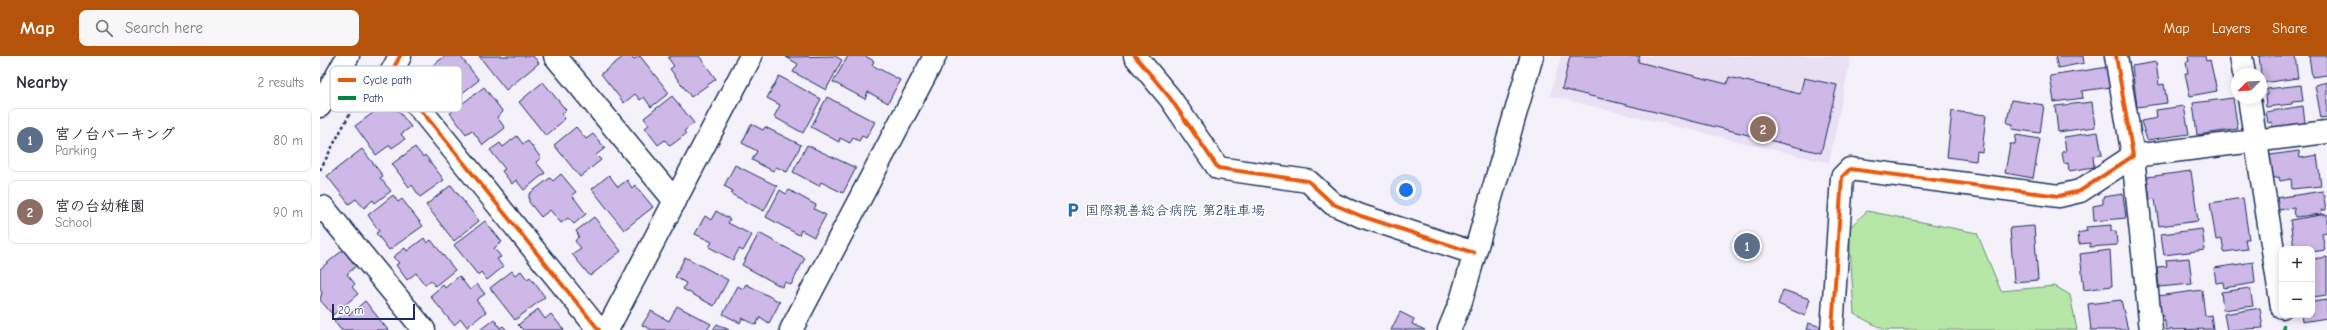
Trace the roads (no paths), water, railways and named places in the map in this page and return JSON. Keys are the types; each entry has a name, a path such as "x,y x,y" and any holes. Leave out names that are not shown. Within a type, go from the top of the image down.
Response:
{"street":[{"path":"342,66 348,56"},
{"path":"395,66 400,56"},
{"path":"555,56 675,201"},
{"path":"791,330 935,56"},
{"path":"1135,56 1170,98 1218,168 1308,181 1333,204 1361,216 1474,253"},
{"path":"1449,330 1461,301 1532,56"},
{"path":"2116,56 2133,156 2151,330"},
{"path":"2241,56 2243,68"},
{"path":"607,330 675,201 745,59"},
{"path":"320,106 330,88"},
{"path":"2249,104 2279,289"},
{"path":"423,112 599,330"},
{"path":"1832,330 1842,177 1850,169 2059,196 2080,191 2133,156 2327,132"},
{"path":"320,211 323,207 424,330"}],"place":[{"name":"宮の台幼稚園","path":"1763,129"},
{"name":"国際親善総合病院 第2駐車場","path":"1073,210"},
{"name":"宮ノ台パーキング","path":"1747,246"}]}
